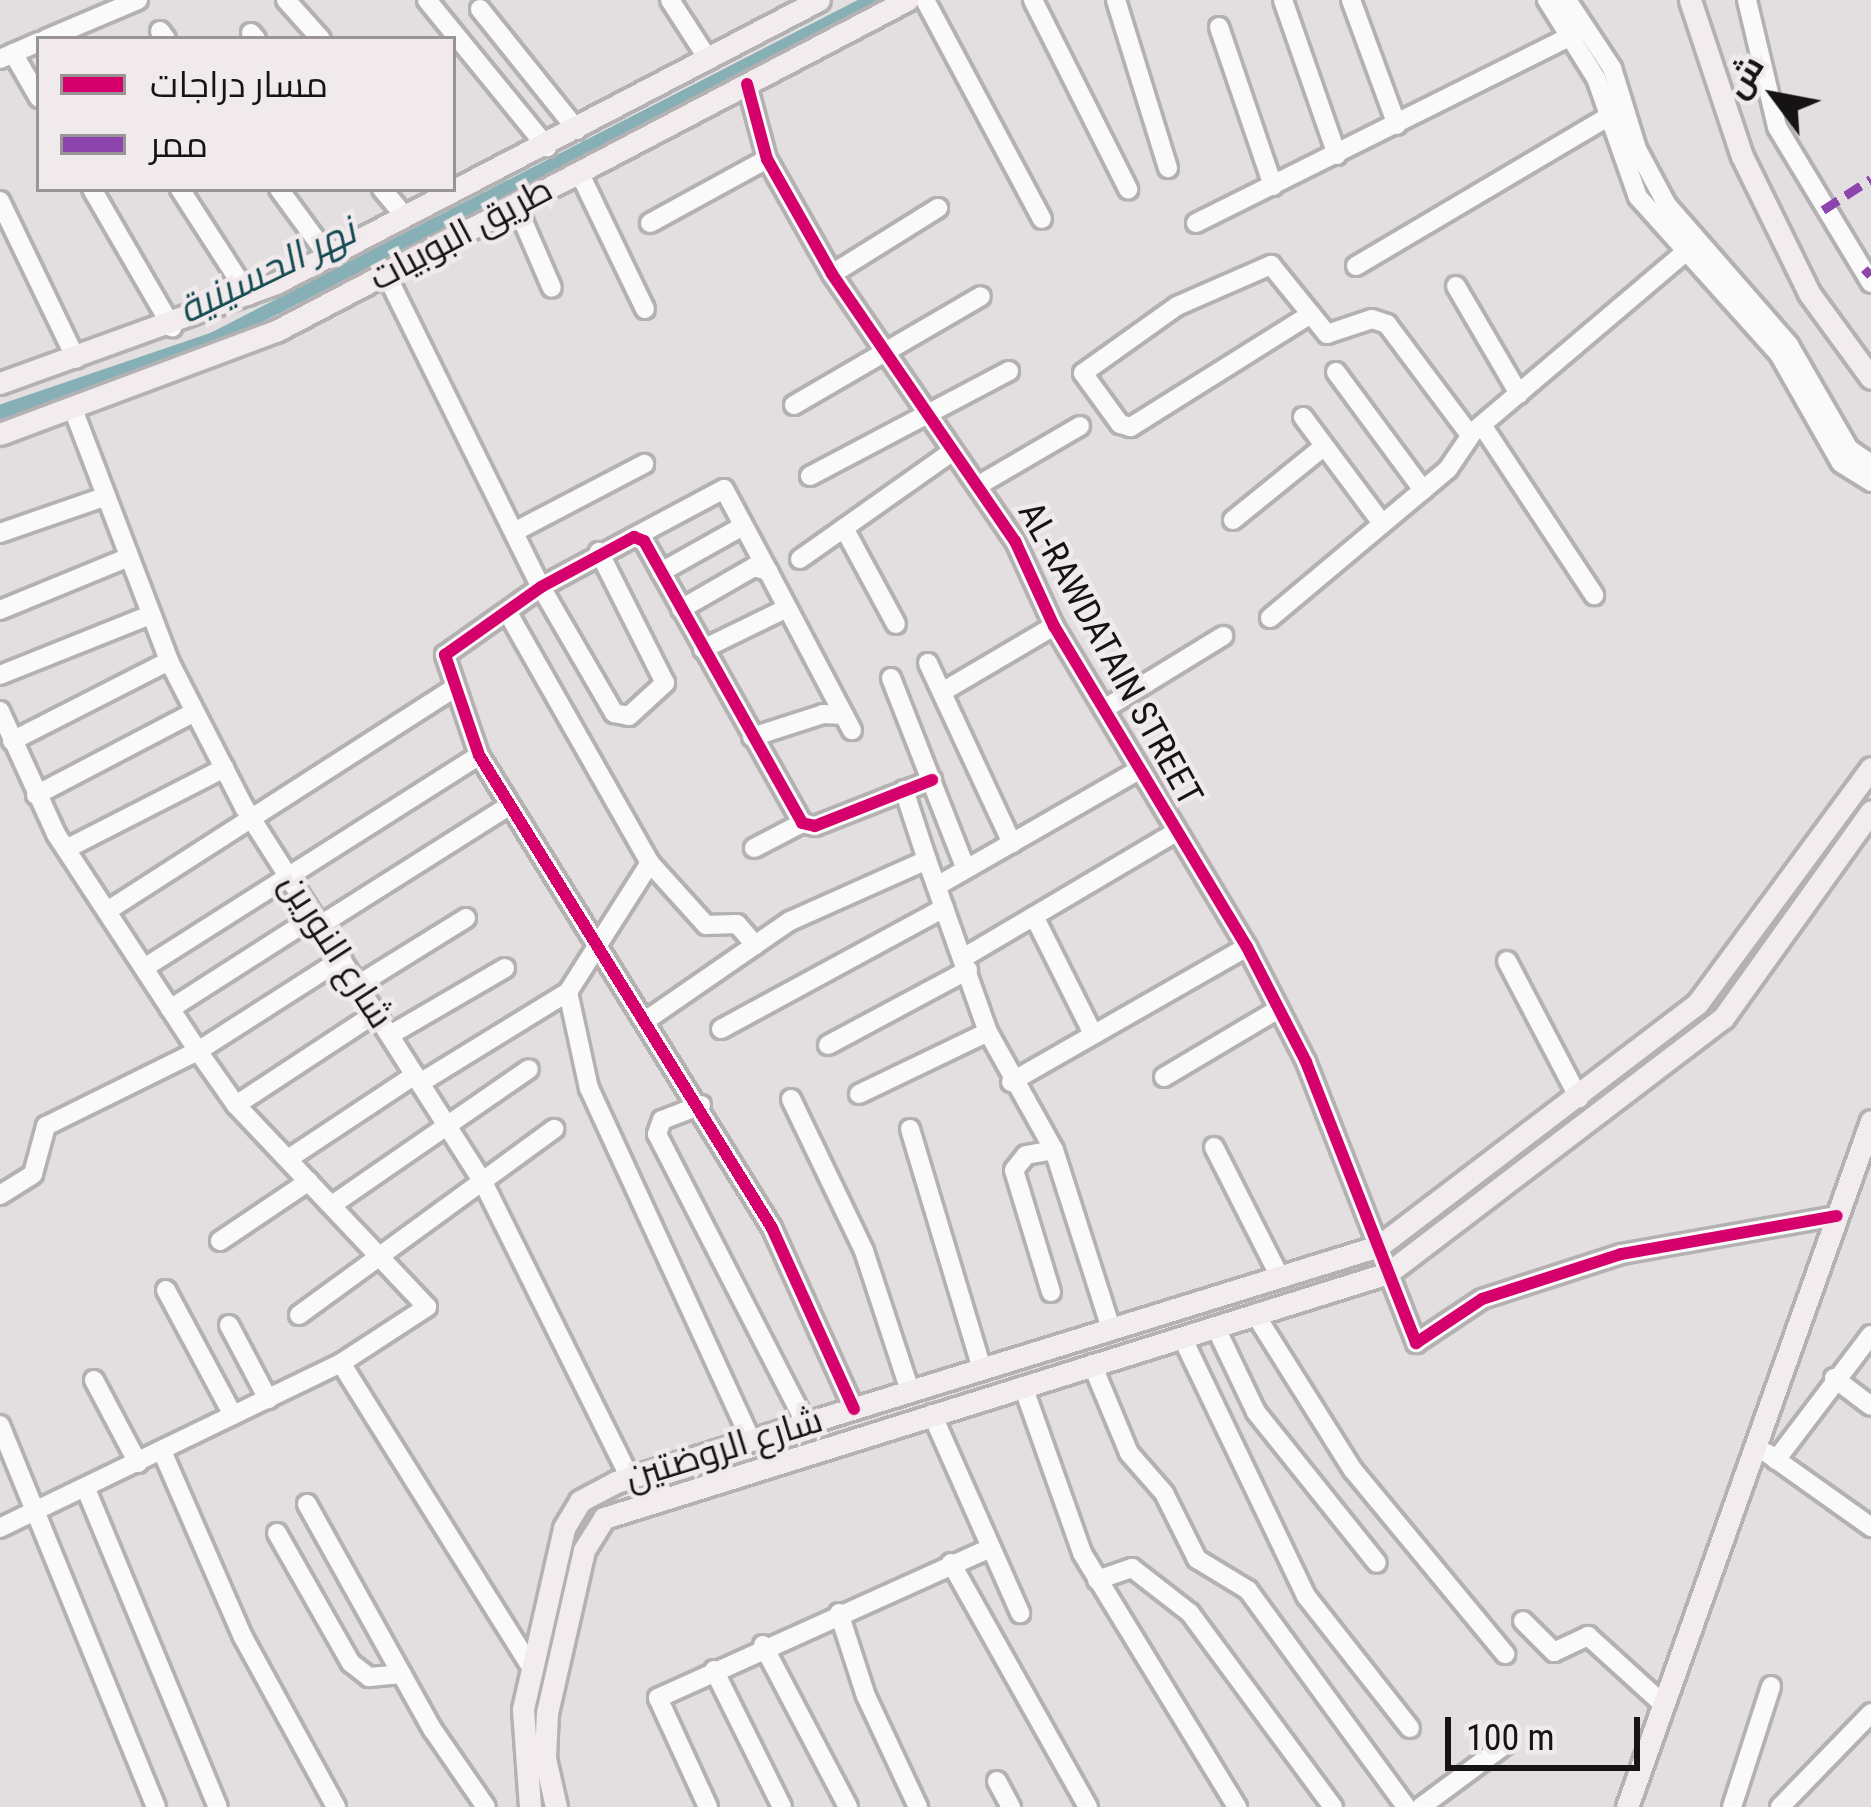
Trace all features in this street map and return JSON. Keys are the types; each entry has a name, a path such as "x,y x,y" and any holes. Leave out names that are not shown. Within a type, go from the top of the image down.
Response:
{"main road":[{"name":"طريق البوبيات","path":"457,183 547,147 819,0"},
{"name":"طريق البوبيات","path":"0,434 224,354 907,0"},
{"path":"1690,0 1742,156 1809,293 1871,379"},
{"name":"طريق البوبيات","path":"0,383 172,327 249,296 443,192"},
{"name":"شارع الروضتين","path":"528,1805 520,1740 532,1669 567,1520 588,1495 630,1478 1379,1246 1579,1098 1715,985 1871,768"},
{"path":"1388,1273 1724,1018 1871,811"},
{"path":"1627,1807 1871,1121"},
{"name":"شارع الروضتين","path":"556,1807 544,1758 547,1713 579,1566 598,1523 1388,1273"}],"street":[{"path":"73,34 138,0"},
{"path":"286,0 318,36"},
{"path":"427,0 547,147"},
{"path":"670,0 708,58"},
{"path":"926,0 1042,219"},
{"path":"1033,0 1128,189"},
{"path":"1115,0 1168,168"},
{"path":"1283,0 1337,155"},
{"path":"1351,0 1396,125"},
{"path":"1547,0 1567,39 1590,67 1638,197 1789,345 1840,436 1871,464"},
{"path":"1567,0 1612,68 1657,187 1691,249 1779,355 1841,463 1871,482"},
{"path":"1747,0 1778,127 1871,284"},
{"path":"480,9 577,130"},
{"path":"1219,27 1273,186"},
{"path":"1196,223 1585,27"},
{"path":"36,43 6,56 36,94"},
{"name":"AL-RAWDATAIN STREET","path":"747,84 767,159 832,274 924,414 979,485 1137,771 1247,947 1379,1246 1416,1343 1482,1300 1621,1254 1838,1216"},
{"path":"1356,266 1606,118"},
{"path":"650,223 767,159"},
{"path":"579,172 645,309"},
{"path":"94,192 172,327"},
{"path":"182,192 249,296"},
{"path":"281,192 328,256"},
{"path":"385,192 405,216"},
{"path":"0,201 76,359"},
{"path":"516,205 552,287"},
{"path":"832,274 938,208"},
{"path":"1270,618 1423,490 1476,430 1691,249"},
{"path":"1311,314 1131,427 1120,424 1083,373 1177,306 1261,266 1283,272 1311,314 1334,336 1372,320 1388,324 1476,430 1594,595"},
{"path":"386,274 541,586 614,712 629,716 665,683 599,552"},
{"path":"1456,286 1519,394"},
{"path":"794,405 981,296"},
{"path":"810,476 1009,371"},
{"path":"1336,372 1423,490"},
{"name":"شارع النورين","path":"73,409 169,661 224,768 251,819 482,1180 630,1478"},
{"path":"1303,416 1322,448 1381,522"},
{"path":"979,485 1080,426"},
{"path":"1233,520 1322,448"},
{"path":"800,559 953,451"},
{"path":"514,532 644,464"},
{"path":"752,737 824,714 848,723 724,489 541,586 445,655 479,755 596,954 701,1105 772,1228 854,1409"},
{"path":"0,533 104,497"},
{"path":"661,572 743,526"},
{"path":"844,528 896,623"},
{"path":"634,537 661,572 802,823"},
{"path":"0,610 128,558"},
{"path":"681,609 754,567 768,572"},
{"path":"704,650 787,608"},
{"path":"508,613 650,862 706,925 737,924 755,945"},
{"path":"0,675 150,615"},
{"path":"942,692 1054,626"},
{"path":"1104,709 1223,636"},
{"path":"12,741 169,661"},
{"path":"928,662 1012,843"},
{"path":"891,678 966,869"},
{"path":"107,911 454,688"},
{"path":"0,712 36,796 66,849 198,1052 236,1105 384,1256 426,1314 341,1363 0,1528"},
{"path":"36,796 195,712"},
{"path":"144,968 479,755"},
{"path":"66,849 224,768"},
{"path":"937,886 1137,771"},
{"path":"754,848 802,823 815,826 932,780"},
{"path":"904,790 988,1032 1011,1082 1054,1150 1111,1329"},
{"path":"170,1009 509,806"},
{"path":"827,1045 1175,832"},
{"path":"645,1021 790,921 927,860"},
{"path":"288,1159 568,992 650,862"},
{"path":"721,1029 944,908"},
{"path":"1034,916 1093,1034"},
{"path":"358,985 466,918"},
{"path":"1011,1082 1247,947"},
{"path":"0,1196 32,1174 46,1126 198,1052 342,959"},
{"path":"1507,962 1579,1098"},
{"path":"390,1035 505,968"},
{"path":"568,992 589,1088 751,1440"},
{"path":"1163,1077 1277,1010"},
{"path":"236,1105 376,1013"},
{"path":"859,1094 988,1032"},
{"path":"332,1204 529,1069"},
{"path":"791,1100 864,1251 910,1391"},
{"path":"701,1105 662,1120 657,1134 806,1424"},
{"path":"298,1315 554,1129"},
{"path":"910,1129 982,1369"},
{"path":"1214,1147 1280,1277"},
{"path":"1052,1292 1014,1170 1026,1155 1054,1150"},
{"path":"220,1241 309,1181"},
{"path":"166,1290 233,1415"},
{"path":"1255,1314 1353,1470 1505,1654"},
{"path":"229,1325 268,1399"},
{"path":"1216,1326 1256,1412 1377,1563"},
{"path":"1776,1460 1871,1335"},
{"path":"1182,1336 1306,1596 1410,1727"},
{"path":"341,1363 532,1669"},
{"path":"1092,1364 1130,1453 1164,1493 1197,1559 1249,1590 1406,1807"},
{"path":"1834,1378 1871,1406"},
{"path":"94,1381 138,1463"},
{"path":"1023,1385 1097,1580 1238,1807"},
{"path":"932,1414 1020,1613"},
{"path":"0,1424 156,1807"},
{"path":"1756,1445 1871,1527"},
{"path":"162,1451 243,1636 336,1807"},
{"path":"86,1489 218,1807"},
{"path":"307,1504 402,1674 486,1807"},
{"path":"277,1533 351,1663 368,1677 402,1674"},
{"path":"708,1807 658,1698 763,1646 990,1548"},
{"path":"951,1563 1088,1807"},
{"path":"1097,1580 1132,1568 1190,1613 1333,1807"},
{"path":"839,1613 866,1696 918,1807"},
{"path":"1523,1621 1554,1652 1588,1636 1664,1705"},
{"path":"763,1646 848,1807"},
{"path":"714,1670 782,1807"},
{"path":"1732,1807 1771,1686"},
{"path":"1780,1807 1871,1713"},
{"path":"1420,1807 1506,1744"},
{"path":"997,1781 1011,1807"}],"waterway":[{"name":"نهر الحسينية","path":"0,412 214,339 873,0"}],"marked path":[{"path":"1823,210 1871,179"},
{"path":"1864,275 1871,269"}],"cycle path":[{"path":"747,84 767,159 832,274 1015,541 1054,626 1247,947 1306,1062 1416,1343 1482,1299 1621,1254 1837,1216"},
{"path":"854,1409 772,1228 479,755 445,655 541,587 634,537 644,541 802,823 815,826 932,780"}]}
